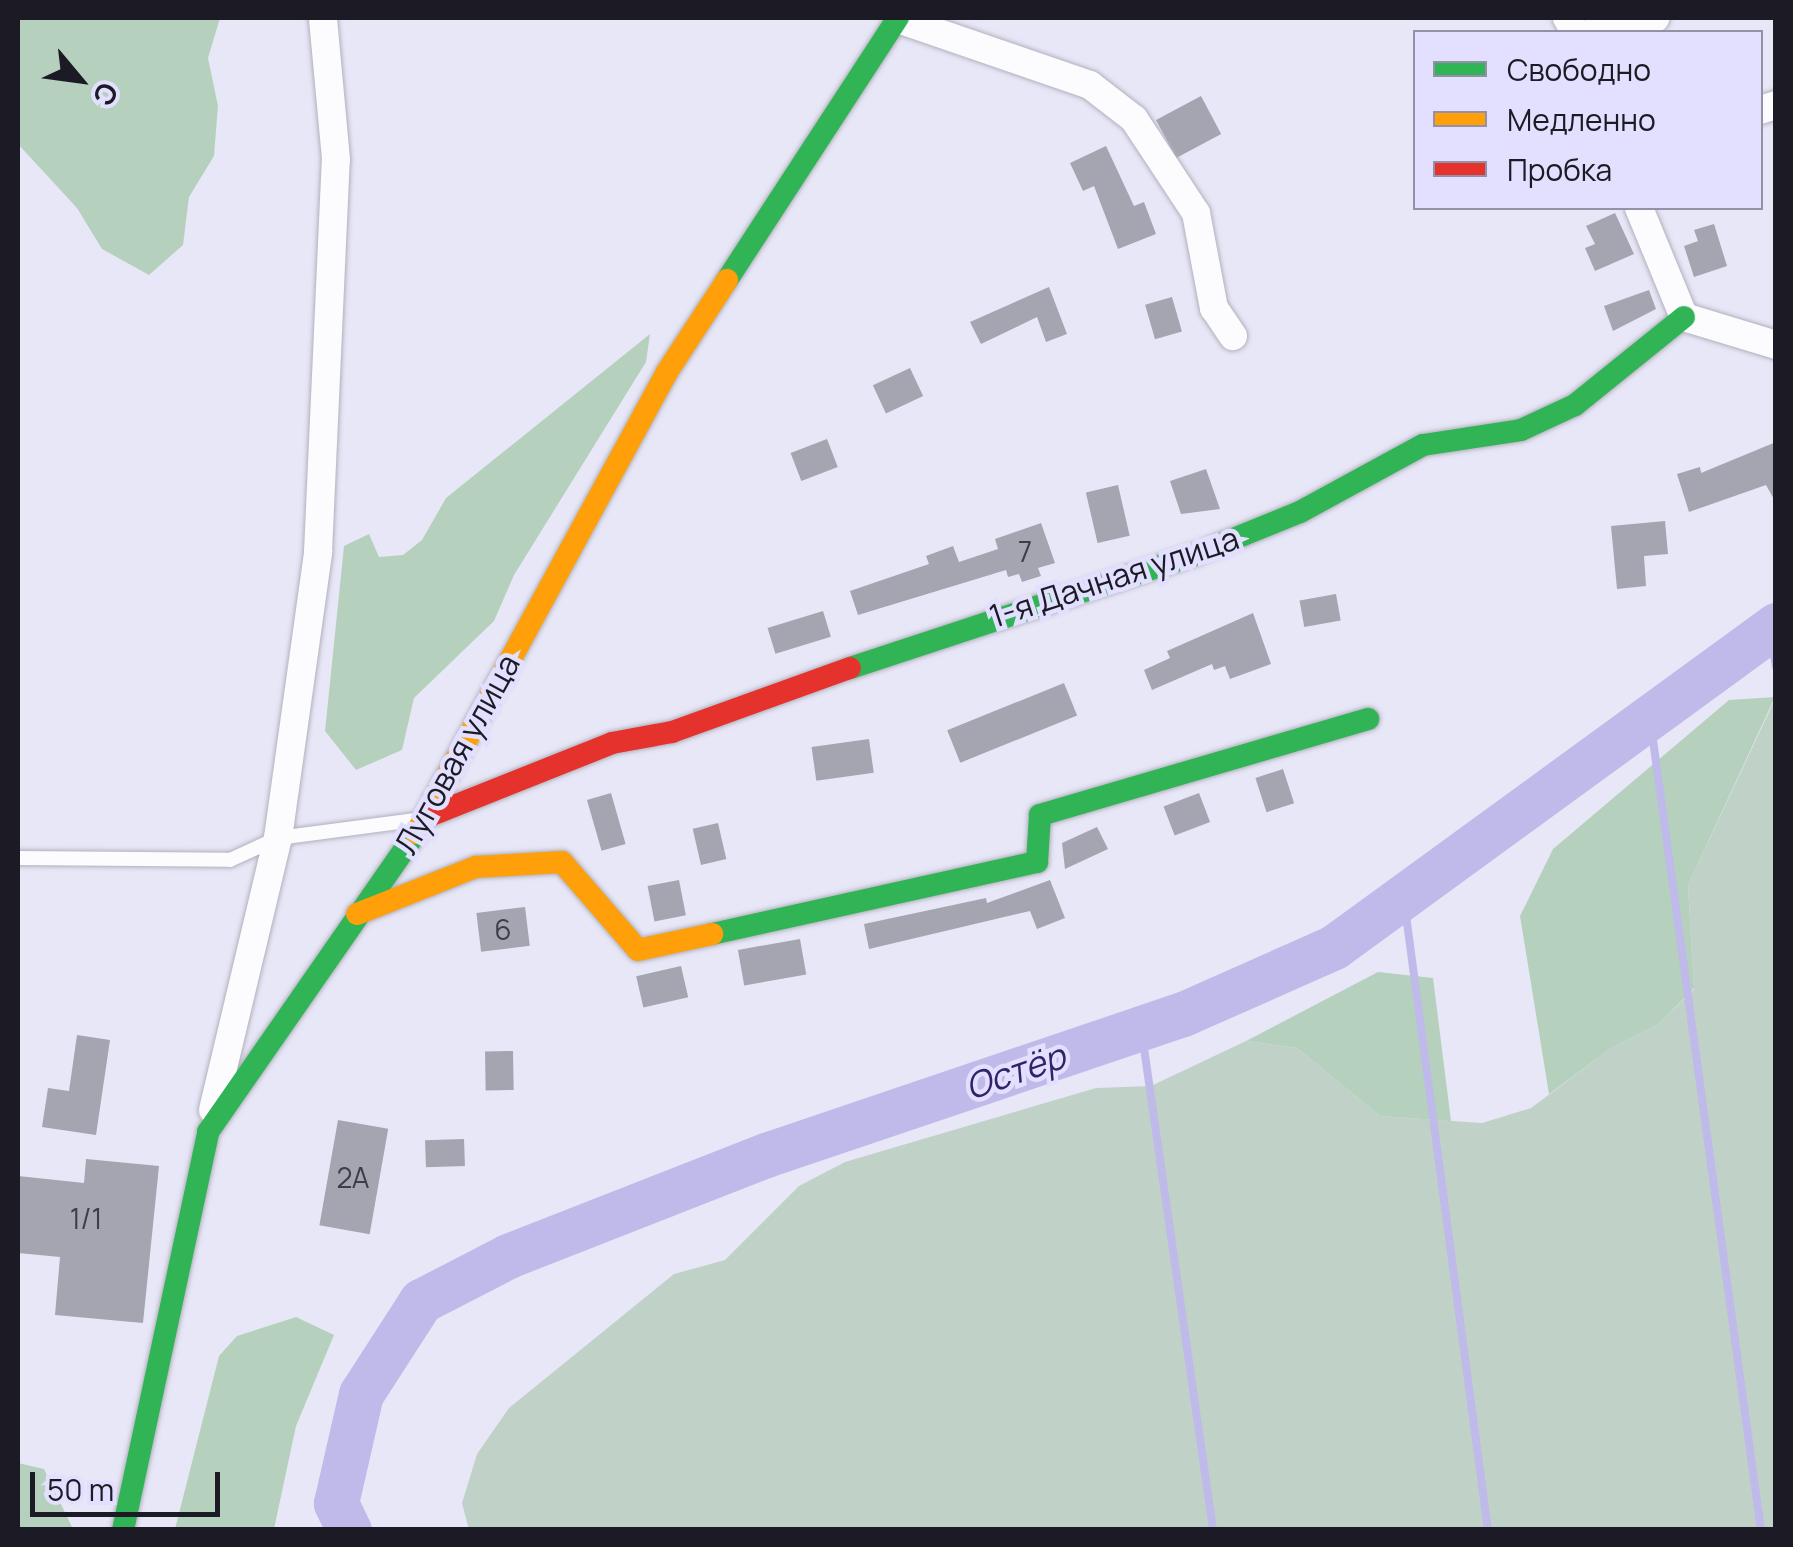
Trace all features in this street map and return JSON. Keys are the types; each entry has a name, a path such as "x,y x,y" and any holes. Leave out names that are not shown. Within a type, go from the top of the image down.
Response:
{"street":[{"path":"208,1132 278,838 318,552 336,160 322,18"},
{"path":"898,18 1090,85 1134,119 1196,213 1214,308 1233,336"},
{"name":"Луговая улица","path":"123,1530 208,1132 424,818 667,372 898,18"},
{"path":"1602,30 1655,18"},
{"path":"1640,210 1684,317 1776,344"},
{"name":"1-я Дачная улица","path":"424,818 612,743 672,732 999,614 1194,555 1300,512 1423,445 1521,430 1575,405 1684,317"},
{"path":"354,915 476,867 562,862 638,950 1036,862 1040,815 1368,719"}],"lane":[{"path":"18,858 230,860 278,838 424,818"}],"green space":[{"path":"18,18 220,18 208,58 218,106 214,156 189,197 183,245 149,275 102,249 77,208 18,144"},
{"path":"650,334 646,362 514,575 494,621 414,698 402,750 356,770 325,731 344,546 369,534 379,557 403,555 422,540 446,498"},
{"path":"1775,697 1688,885 1694,988 1659,1024 1613,1047 1549,1094 1520,916 1553,849 1729,700"},
{"path":"1775,699 1775,1529 469,1530 462,1503 477,1454 509,1408 674,1274 725,1260 799,1186 845,1162 1096,1088 1151,1086 1246,1041 1297,1048 1380,1116 1482,1123 1531,1108 1613,1047 1659,1024 1694,989 1688,885"},
{"path":"1378,972 1433,978 1451,1121 1380,1116 1297,1048 1246,1041"},
{"path":"296,1317 334,1335 296,1426 274,1529 175,1529 219,1356 237,1336"},
{"path":"18,1463 44,1469 73,1529 18,1529"}],"building":[{"path":"1201,96 1221,134 1176,158 1156,120"},
{"path":"1106,146 1134,206 1144,202 1156,234 1118,249 1094,186 1083,191 1070,163"},
{"path":"1615,213 1634,254 1595,271 1585,248 1595,244 1586,226"},
{"path":"1714,224 1727,266 1694,277 1684,246 1698,241 1694,230"},
{"path":"1049,287 1067,334 1046,342 1037,317 981,344 970,322"},
{"path":"1649,290 1656,309 1613,331 1604,306"},
{"path":"1172,297 1182,332 1155,339 1145,305"},
{"path":"910,368 923,396 886,413 873,385"},
{"path":"827,439 838,467 801,481 791,453"},
{"path":"1776,442 1776,503 1766,485 1689,512 1677,474 1700,467 1701,473"},
{"path":"1206,469 1220,509 1181,514 1170,481"},
{"path":"1118,485 1130,536 1098,543 1086,492"},
{"path":"1665,521 1668,554 1644,556 1646,586 1617,589 1611,526"},
{"path":"1041,523 1055,563 1038,568 1041,576 1022,582 1019,574 1008,577 1006,570 858,615 850,591 929,564 926,556 953,546 959,562 998,549 995,539"},
{"path":"1336,594 1341,621 1304,627 1300,600"},
{"path":"823,611 831,637 775,654 768,628"},
{"path":"1253,613 1271,664 1230,679 1225,666 1214,670 1212,664 1152,690 1144,670 1170,658 1167,651"},
{"path":"1064,683 1077,715 960,763 947,730"},
{"path":"869,739 874,773 816,781 812,747"},
{"path":"1283,769 1294,803 1267,812 1255,778"},
{"path":"611,793 626,844 602,851 587,800"},
{"path":"1199,793 1210,822 1175,836 1164,807"},
{"path":"718,823 726,859 701,865 693,829"},
{"path":"1097,827 1108,849 1065,869 1062,843"},
{"path":"679,880 686,915 654,921 648,886"},
{"path":"1050,880 1065,918 1037,929 1030,911 869,949 864,924 986,898 987,903"},
{"path":"525,907 530,946 481,952 476,913"},
{"path":"800,939 806,974 744,985 738,950"},
{"path":"681,966 688,997 643,1008 636,976"},
{"path":"77,1035 110,1040 96,1135 42,1127 48,1088 69,1091"},
{"path":"485,1051 513,1051 514,1090 486,1090"},
{"path":"338,1120 388,1129 370,1234 319,1225"},
{"path":"464,1139 465,1166 426,1167 425,1140"},
{"path":"86,1159 159,1166 143,1323 55,1315 60,1257 18,1253 18,1176 84,1183"}],"waterway":[{"name":"Остёр","path":"349,1530 336,1503 361,1394 421,1301 508,1256 766,1155 1183,1014 1334,947 1776,625"},
{"path":"1770,629 1776,667"},
{"path":"1650,718 1761,1530"},
{"path":"1404,900 1488,1530"},
{"path":"1141,1027 1213,1530"}],"traffic: fast":[{"path":"727,280 898,18"},
{"path":"850,668 1194,555 1300,512 1423,445 1521,430 1575,405 1684,317"},
{"path":"712,934 1037,862 1040,815 1368,719"},
{"path":"123,1530 208,1132 416,833"}],"traffic: slow":[{"path":"416,833 667,372 727,280"},
{"path":"357,914 476,867 562,862 638,950 712,934"}],"traffic: jam":[{"path":"424,818 612,743 672,732 850,668"}]}
